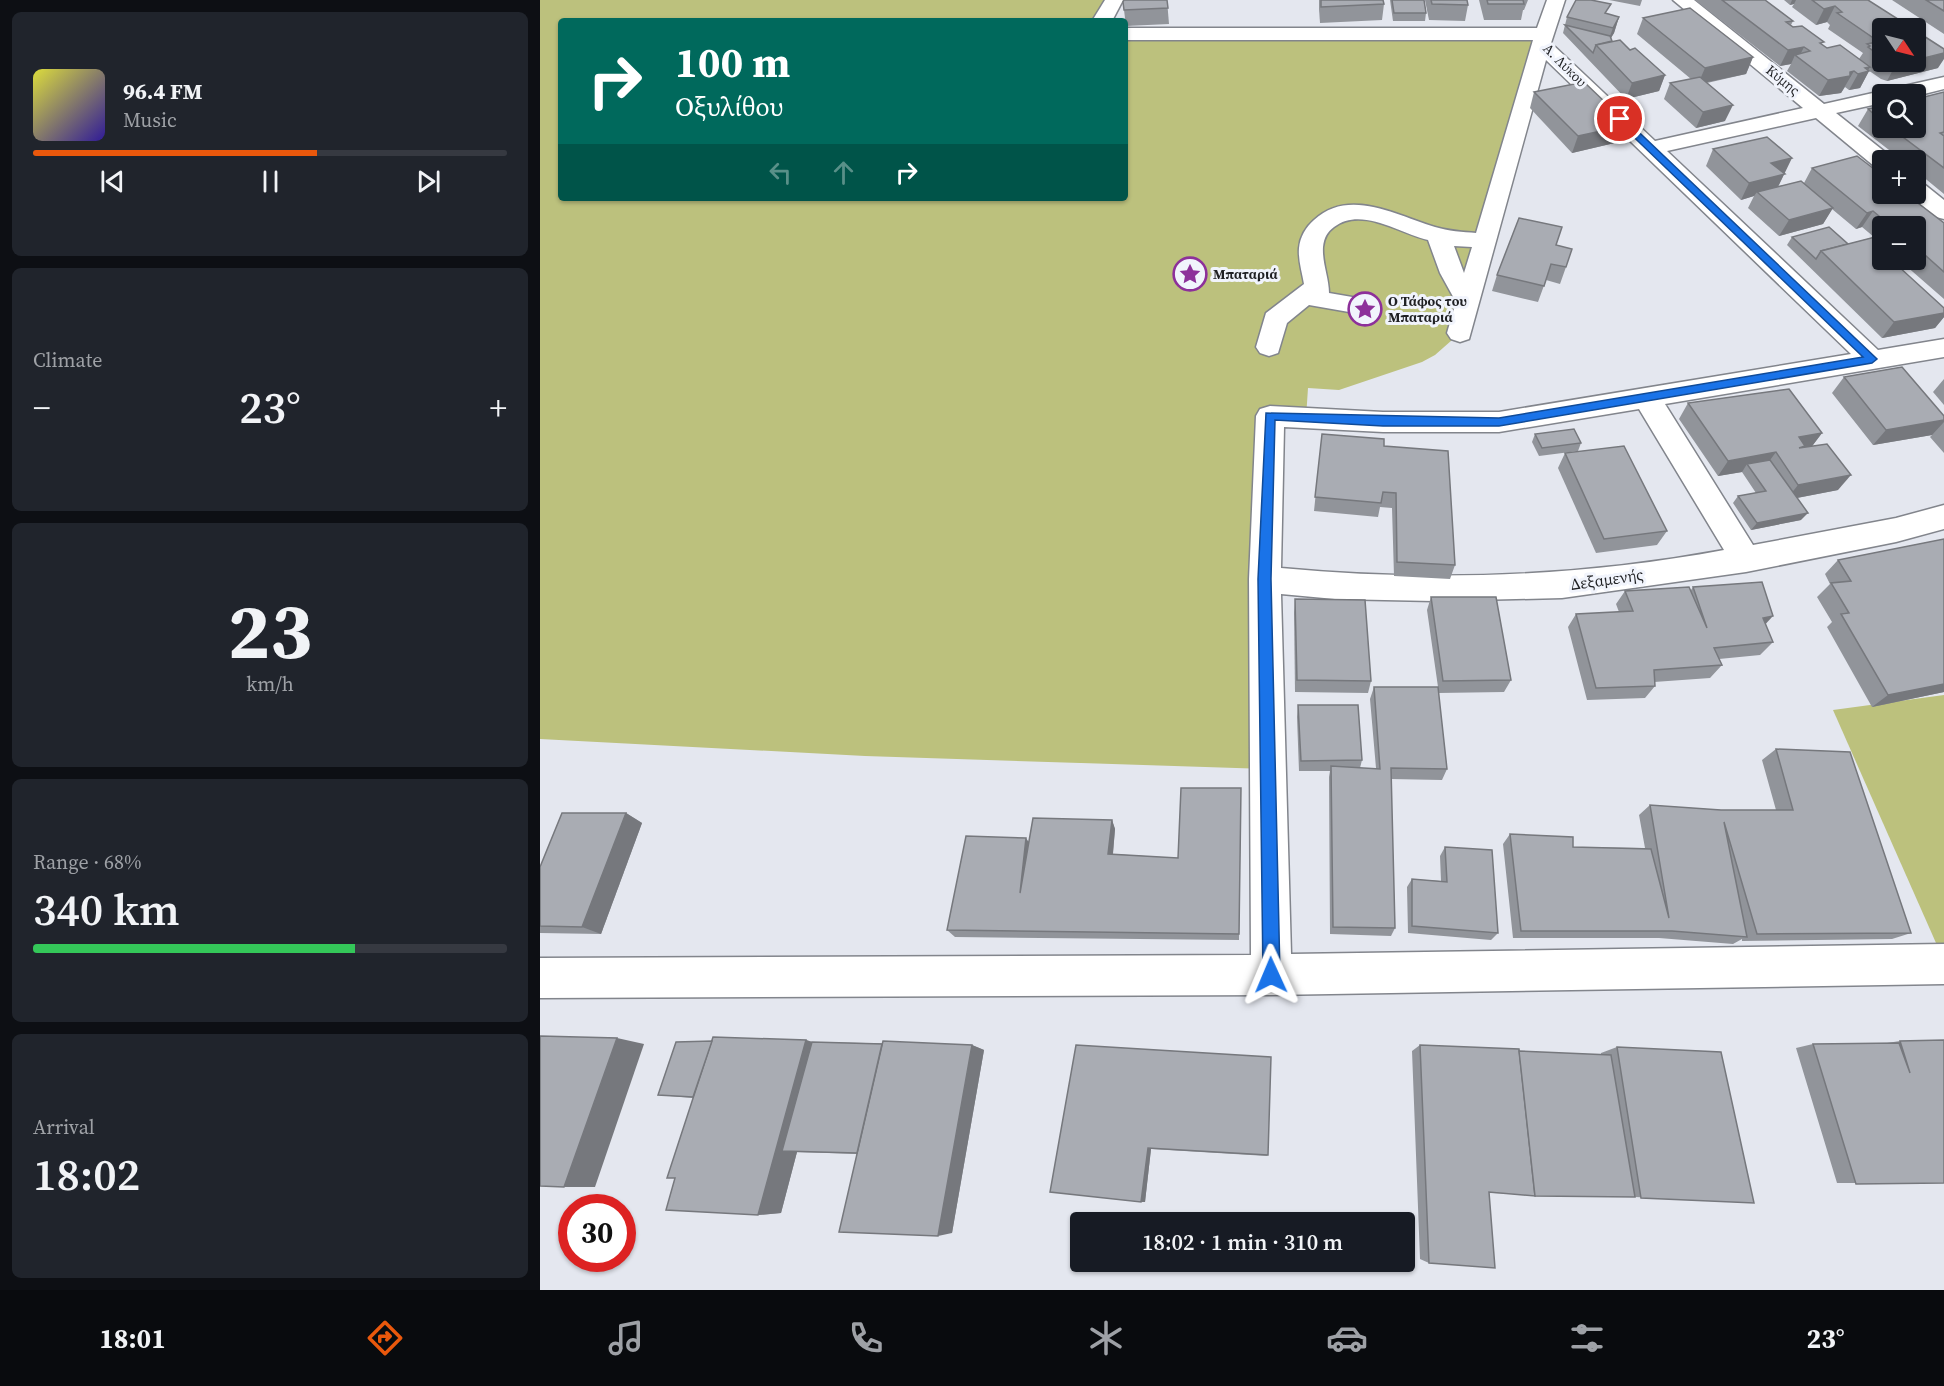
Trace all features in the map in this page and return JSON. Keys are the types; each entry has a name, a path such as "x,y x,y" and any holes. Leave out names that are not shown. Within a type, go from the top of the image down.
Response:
{"street":[{"path":"1104,18 1114,0"},
{"path":"1460,333 1542,39 1556,0"},
{"name":"Κύμης","path":"1682,0 1872,153"},
{"name":"Α. Λύκου","path":"1128,34 1542,39 1872,359"},
{"path":"1926,87 1944,83"},
{"path":"1652,148 1872,99"},
{"path":"1926,197 1944,212"},
{"path":"1349,304 1316,299 1318,286 1310,258 1312,238 1322,224 1341,213 1370,213 1438,236 1486,241"},
{"path":"1438,236 1452,273 1469,302"},
{"path":"1269,347 1275,319 1318,286"},
{"path":"1271,975 1264,579 1270,416 1383,422 1499,422 1944,348"},
{"path":"1646,397 1746,559"},
{"name":"Δεξαμενής","path":"1264,579 1335,586 1434,588 1562,585 1746,559 1896,530 1944,517"},
{"path":"540,978 1271,975 1944,963"}],"green space":[{"path":"540,0 1114,0 1104,18 558,18 558,201 1128,201 1128,34 1544,34 1460,333 1435,355 1422,362 1339,390 1308,388 1306,418 1270,416 1267,769 865,756 540,739"},
{"path":"1944,695 1944,961 1833,710"}],"building":[{"path":"1124,0 1167,0 1168,8 1124,10"},
{"path":"1321,0 1383,0 1384,4 1321,7"},
{"path":"1392,0 1424,0 1426,13 1394,13"},
{"path":"1431,0 1467,0 1468,5 1432,4"},
{"path":"1487,0 1523,0 1524,4 1488,4"},
{"path":"1576,0 1611,4 1605,13 1619,17 1613,28 1567,17"},
{"path":"1722,0 1765,0 1793,21 1786,22 1793,27 1802,26 1824,42 1820,43 1827,48 1840,45 1870,67 1865,68 1869,71 1858,74 1854,71 1850,72 1850,76 1828,80 1795,55 1810,51 1804,47 1788,50"},
{"path":"1812,0 1868,0 1896,18 1872,18 1872,37 1837,13 1842,12 1835,6 1824,9"},
{"path":"1926,0 1944,0 1944,11"},
{"path":"1690,8 1753,57 1705,68 1643,18"},
{"path":"1565,25 1610,36 1612,41 1596,45 1593,53"},
{"path":"1926,37 1944,49 1944,53 1926,58"},
{"path":"1620,40 1630,50 1635,48 1665,75 1632,83 1596,45"},
{"path":"1700,77 1733,105 1703,112 1670,83"},
{"path":"1584,82 1629,125 1578,136 1534,92"},
{"path":"1944,92 1944,132 1940,133 1944,136 1944,168 1926,154 1926,150 1920,150 1904,138 1926,138 1926,96"},
{"path":"1767,137 1792,158 1771,163 1785,174 1749,183 1713,149"},
{"path":"1857,156 1872,167 1872,204 1919,204 1944,223 1944,272 1926,256 1926,216 1879,216 1873,211 1867,213 1812,168"},
{"path":"1801,181 1833,208 1789,220 1757,192"},
{"path":"1519,218 1562,227 1556,245 1572,249 1566,267 1551,264 1544,286 1497,275"},
{"path":"1829,227 1848,244 1821,251 1816,259 1792,237"},
{"path":"1872,238 1872,270 1902,270 1944,308 1944,313 1894,322 1821,251"},
{"path":"1902,367 1944,416 1944,420 1886,430 1844,377"},
{"path":"1789,389 1822,433 1799,437 1805,446 1799,448 1827,444 1851,475 1798,485 1776,452 1728,461 1688,403"},
{"path":"1574,429 1581,443 1542,448 1535,434"},
{"path":"1322,434 1384,439 1384,446 1448,451 1455,565 1397,562 1396,493 1383,492 1381,503 1315,497"},
{"path":"1624,446 1667,531 1604,539 1565,453"},
{"path":"1770,460 1808,513 1757,523 1738,496 1766,491 1747,464"},
{"path":"1944,539 1944,684 1888,695 1841,614 1849,613 1831,583 1851,581 1838,560"},
{"path":"1762,582 1773,616 1763,618 1773,642 1714,648 1722,665 1654,670 1655,686 1596,688 1576,614 1633,611 1625,591 1689,587 1707,628 1693,587"},
{"path":"1431,597 1496,597 1511,680 1443,681"},
{"path":"1295,599 1365,600 1371,681 1297,680"},
{"path":"1374,687 1438,687 1447,769 1391,768 1395,928 1333,927 1331,766 1380,769"},
{"path":"1298,705 1358,705 1362,760 1301,761"},
{"path":"1776,749 1850,752 1911,933 1757,934 1724,822 1747,937 1672,931 1521,931 1510,834 1573,837 1573,847 1651,849 1669,918 1650,805 1721,810 1793,810"},
{"path":"1181,788 1241,788 1239,934 947,930 966,836 1026,838 1020,893 1033,818 1112,820 1108,854 1178,858"},
{"path":"562,813 626,813 582,927 540,926 540,867"},
{"path":"1445,847 1492,850 1498,933 1412,926 1412,879 1447,882"},
{"path":"540,1036 617,1038 564,1187 540,1186"},
{"path":"713,1037 806,1040 758,1215 666,1210 675,1178 667,1178"},
{"path":"1944,1040 1944,1183 1856,1184 1813,1044 1899,1043 1910,1073 1900,1041"},
{"path":"712,1041 693,1097 658,1095 676,1042"},
{"path":"883,1041 972,1045 938,1236 839,1232"},
{"path":"812,1042 882,1044 857,1153 782,1151"},
{"path":"1076,1045 1271,1057 1268,1155 1148,1148 1141,1202 1050,1192"},
{"path":"1420,1045 1519,1049 1535,1196 1489,1192 1495,1268 1429,1263"},
{"path":"1617,1047 1721,1052 1754,1203 1641,1198"},
{"path":"1519,1051 1611,1055 1635,1197 1535,1196"}],"place":[{"name":"Μπαταριά","path":"1190,274"},
{"name":"Ο Τάφος του Μπαταριά","path":"1365,309"}],"route":[{"path":"1271,975 1264,579 1270,416 1383,422 1499,422 1872,359 1620,119"}]}
